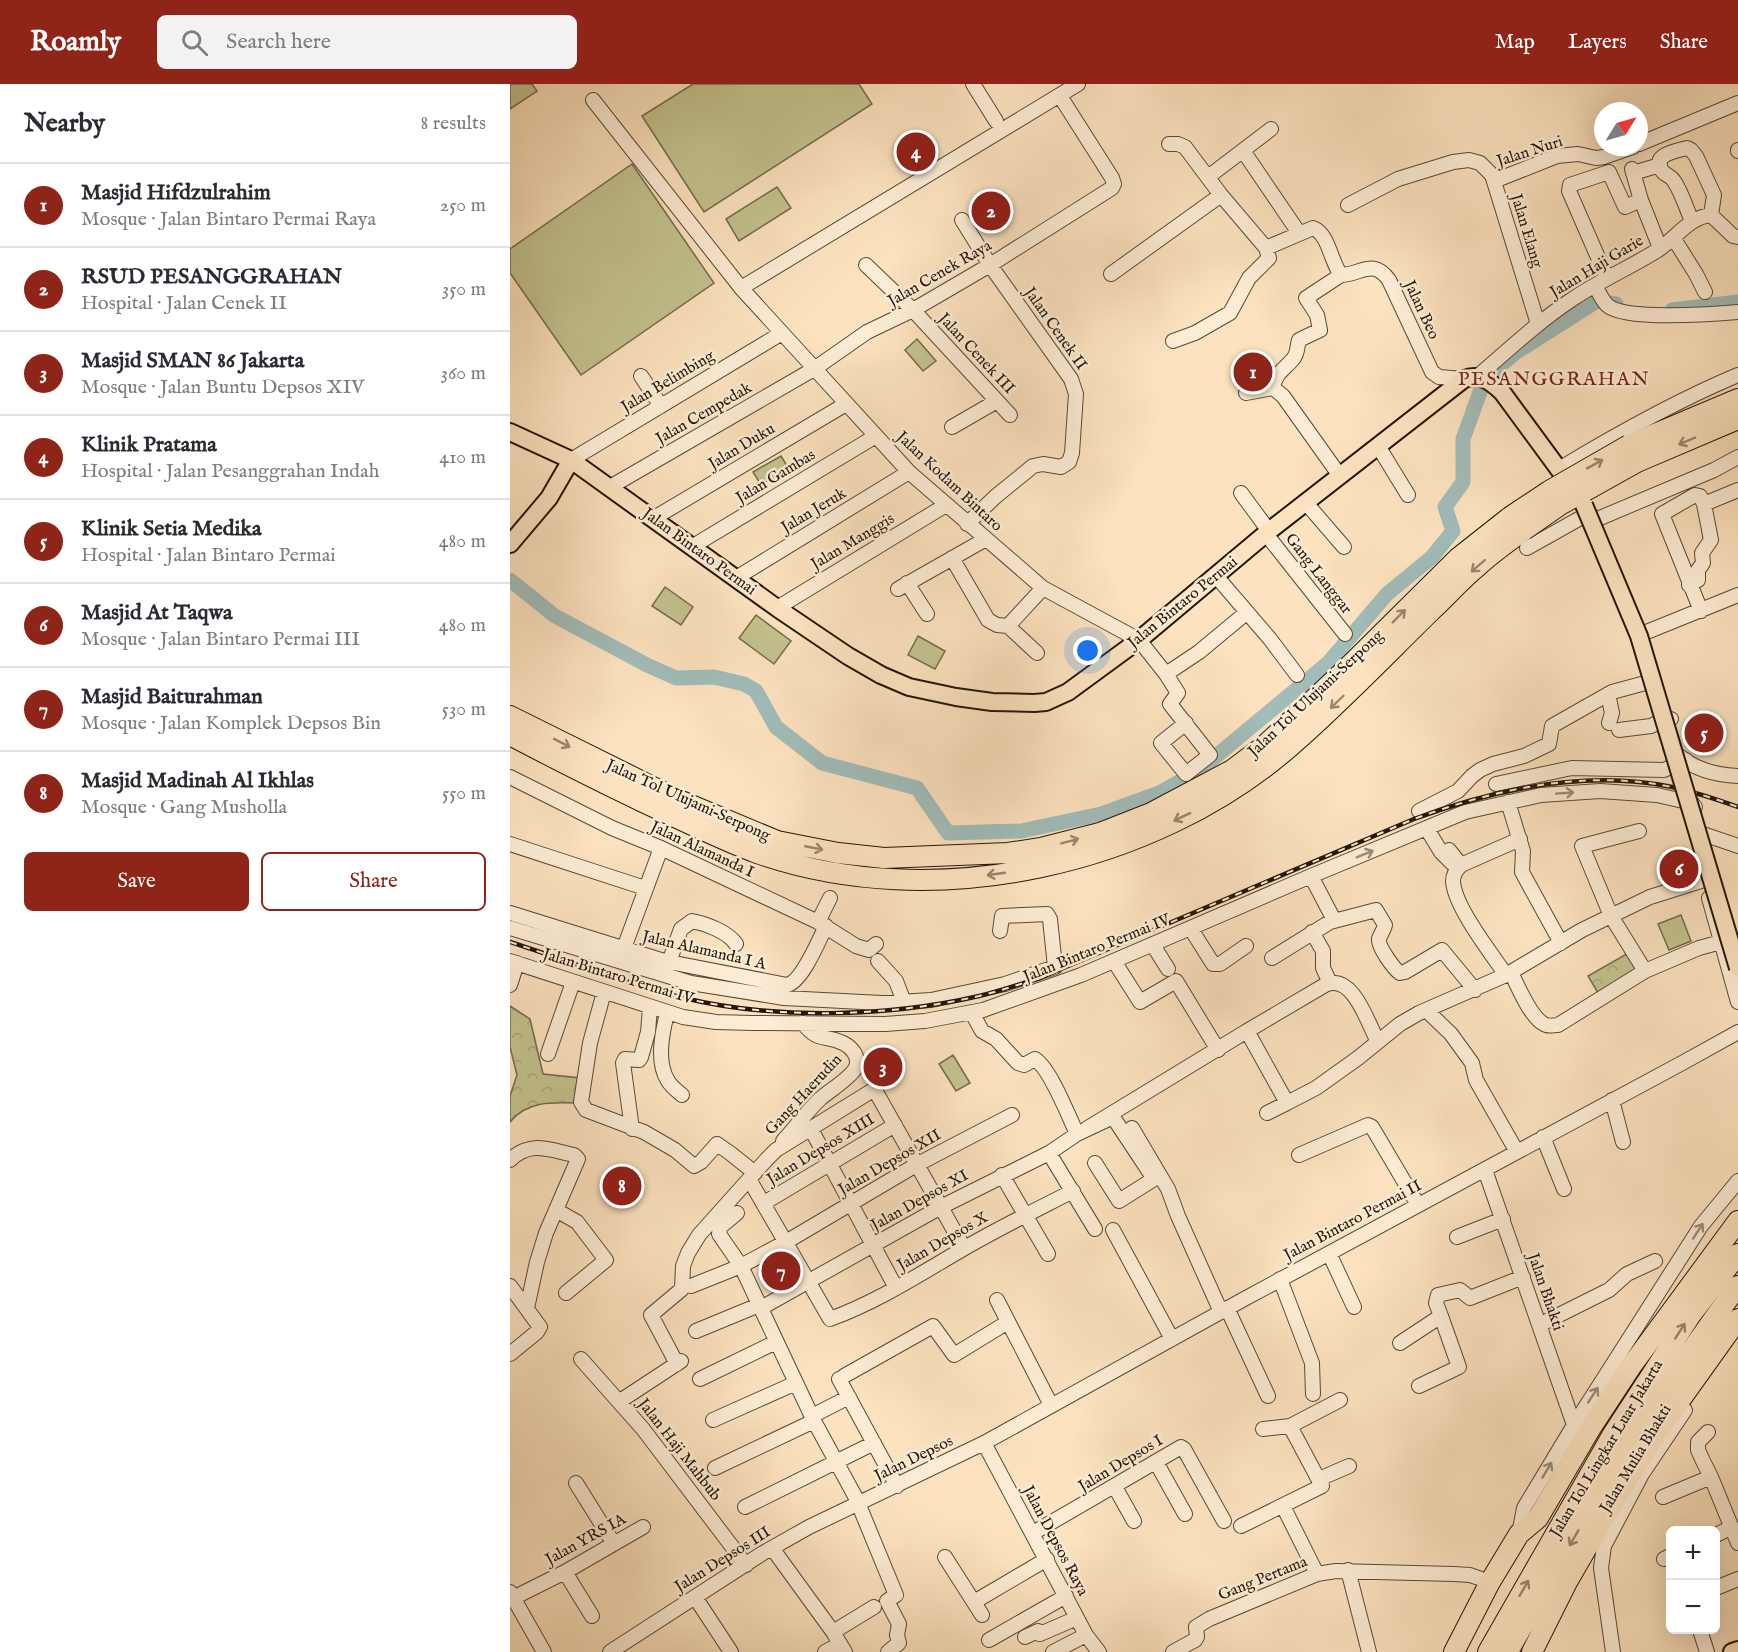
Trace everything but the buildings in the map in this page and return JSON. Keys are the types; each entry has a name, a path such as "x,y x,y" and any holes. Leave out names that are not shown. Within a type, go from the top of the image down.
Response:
{"highway":[{"name":"Jalan Tol Ulujami–Serpong","path":"510,735 611,788 685,822 757,853 804,866 887,878 926,880 1036,868 1082,858 1130,842 1198,809 1241,784 1293,745 1476,567 1520,532 1588,488 1633,454 1738,399"},
{"name":"Jalan Tol Ulujami–Serpong","path":"1633,454 1738,419"},
{"name":"Jalan Tol Ulujami–Serpong","path":"510,716 681,801 777,841 837,853 884,858 1008,854 1041,848 1100,833 1151,813 1232,770 1264,746 1458,558 1520,532"},
{"path":"1454,1652 1490,1582 1519,1534 1538,1518 1592,1426 1632,1365 1738,1221"},
{"name":"Jalan Tol Lingkar Luar Jakarta","path":"1501,1646 1613,1434 1690,1316 1738,1254"},
{"name":"Jalan Tol Lingkar Luar Jakarta","path":"1501,1646 1662,1392 1738,1286"},
{"path":"1533,1651 1567,1582 1617,1496 1658,1431 1738,1319"},
{"path":"1471,1620 1469,1636 1473,1652"}],"main road":[{"name":"Jalan Bintaro Permai","path":"510,432 571,460 777,608 848,656 901,684 956,697 992,702 1046,702 1068,692 1139,640 1340,476 1378,447 1478,379"},
{"path":"1478,379 1502,392 1586,510 1639,636 1656,687 1738,968"},
{"path":"510,544 549,498 571,460"},
{"path":"1732,1652 1738,1650"}],"street":[{"path":"973,84 996,121"},
{"path":"741,288 1066,89"},
{"name":"Jalan Cenek Raya","path":"814,369 867,333 913,310 990,265 1112,188 1114,184 1066,89"},
{"name":"Jalan Kodam Bintaro","path":"593,100 741,288 909,472 1044,588 1139,640"},
{"path":"1648,140 1738,103"},
{"path":"1208,177 1271,129"},
{"path":"1169,144 1182,145 1267,253"},
{"path":"1692,221 1675,182 1663,172 1660,165 1660,158 1664,154 1687,148 1691,150 1714,195 1711,215 1716,217 1733,236 1738,237"},
{"name":"Jalan Nuri","path":"1348,205 1398,179 1453,162 1469,160 1480,164 1491,173 1494,181 1557,156 1578,154 1596,158 1607,156"},
{"path":"1248,158 1299,232"},
{"path":"1660,165 1632,171 1660,248"},
{"path":"1641,200 1624,207 1609,172 1570,185 1569,191 1607,305 1615,310 1654,315 1738,312"},
{"name":"Jalan Elang","path":"1494,181 1538,324"},
{"path":"1111,274 1221,195"},
{"name":"Jalan Haji Garie","path":"1478,379 1538,324 1674,239 1692,221 1711,215"},
{"name":"Jalan Cenek II","path":"962,220 990,265 1071,379 1075,388 1072,453 1069,462 1061,467 1043,464 1028,470 967,524"},
{"path":"1173,341 1195,333 1230,313 1248,278 1267,253 1299,232 1313,228 1320,232 1341,275 1306,298 1317,315 1320,330 1299,340 1297,353 1280,370 1272,388"},
{"path":"1674,239 1705,292"},
{"name":"Jalan Cenek III","path":"866,265 913,310 1010,415"},
{"name":"Jalan Beo","path":"1341,275 1370,268 1381,272 1389,280 1432,372 1439,377 1478,379"},
{"name":"Jalan Belimbing","path":"571,460 782,333"},
{"name":"Jalan Cempedak","path":"610,487 814,369"},
{"path":"1559,469 1609,438 1738,375"},
{"path":"641,376 660,406"},
{"path":"1246,393 1272,388 1283,396 1340,476"},
{"path":"951,428 997,401"},
{"name":"Jalan Duku","path":"654,518 846,404"},
{"name":"Jalan Gambas","path":"693,546 876,436"},
{"path":"1378,447 1408,495"},
{"path":"1520,532 1714,470 1738,458"},
{"name":"Jalan Jeruk","path":"736,578 909,472"},
{"path":"1704,504 1738,490"},
{"name":"Gang Langgar","path":"1241,493 1344,634"},
{"path":"1689,585 1698,580 1698,570 1703,563 1702,553 1711,540 1704,504 1700,496 1695,495 1662,514 1689,585 1701,611"},
{"path":"1306,503 1344,547"},
{"name":"Jalan Manggis","path":"777,608 946,505"},
{"path":"1586,510 1644,633 1667,725"},
{"path":"1586,510 1649,682 1681,757 1704,771 1738,776"},
{"path":"927,614 903,586 986,539"},
{"path":"952,558 988,620 996,625 1008,626 1037,653"},
{"path":"1216,576 1270,639 1297,675"},
{"path":"1008,626 1044,588"},
{"path":"1644,633 1738,595"},
{"path":"1166,674 1199,652 1246,613"},
{"path":"1139,640 1178,693 1170,706 1186,723"},
{"path":"1419,811 1458,791 1480,770 1524,756 1549,744 1552,726 1608,694 1649,682"},
{"path":"1608,694 1614,727 1667,725"},
{"path":"1524,756 1529,776"},
{"path":"1496,784 1529,776 1583,768 1664,770 1681,757"},
{"name":"Jalan Alamanda I","path":"510,777 612,828 661,848 822,924 863,949 869,951 876,944"},
{"name":"Jalan Bintaro Permai IV","path":"513,962 650,1008 716,1022 885,1024 925,1021 972,1013 1081,975 1311,876 1465,813 1541,795 1600,791 1657,795 1682,800"},
{"path":"1682,800 1694,805 1703,834 1704,856 1700,881 1738,1002"},
{"path":"1682,800 1738,950"},
{"path":"1508,802 1523,851 1522,872 1561,943"},
{"path":"1427,829 1441,852 1460,867"},
{"path":"1640,831 1582,846 1611,916 1645,971"},
{"path":"1703,834 1738,846"},
{"path":"1520,839 1460,867 1454,874 1453,881 1456,895 1472,925 1508,973 1541,1023 1548,1026 1563,1022 1645,971 1699,948 1721,942"},
{"path":"510,844 645,888"},
{"path":"624,948 661,848"},
{"path":"1449,850 1460,867"},
{"path":"1311,876 1334,921"},
{"path":"1267,1113 1316,1088 1400,1024 1426,1010 1475,990 1650,897 1700,881"},
{"path":"822,924 830,898"},
{"path":"1272,958 1312,932 1334,921 1376,910 1385,925 1379,938 1380,944 1393,968 1400,973 1405,972 1442,950 1475,990"},
{"name":"Jalan Alamanda I A","path":"510,913 669,962 789,985 794,982 807,963 822,924"},
{"path":"510,928 691,983 784,998 882,1003 931,1000 991,988 1055,967 1050,919 1047,914 1002,916 1000,931"},
{"path":"669,962 681,929 692,921 730,936 736,944"},
{"path":"1191,929 1213,964 1220,964 1246,946"},
{"path":"1312,932 1323,951 1323,968 1330,983"},
{"path":"1154,945 1168,969"},
{"path":"878,961 896,981 904,1002"},
{"path":"1114,961 1140,1002 1176,981 1218,1050"},
{"path":"510,985 513,962"},
{"path":"548,1054 573,982"},
{"path":"1082,1131 1218,1050 1247,1030 1330,983 1344,986 1355,996 1378,1042"},
{"path":"604,992 590,1043 581,1102 586,1110 644,1132 695,1166 717,1144 730,1152 752,1176 764,1203 809,1281"},
{"path":"632,1129 623,1063 625,1059 639,1060 641,1057 648,1032 650,1008"},
{"path":"1426,1010 1451,1034 1472,1063 1476,1080 1517,1152"},
{"path":"668,1013 661,1052 662,1067 669,1082 682,1095"},
{"path":"972,1013 982,1031 996,1039 1018,1063 1023,1065 1037,1060 1046,1078 1082,1131"},
{"name":"Gang Haerudin","path":"776,1150 814,1105 856,1068 857,1056 843,1043 815,1036 803,1023"},
{"path":"1247,1030 1287,1103"},
{"name":"Jalan Bintaro Permai II","path":"984,1443 1280,1279 1738,1032"},
{"path":"620,1401 679,1363 651,1315 682,1289 683,1266 688,1254 711,1221 776,1150 873,1090 964,1248"},
{"path":"1612,1100 1623,1142"},
{"name":"Jalan Depsos XII","path":"691,1286 741,1266 916,1165 1012,1115"},
{"path":"1082,1131 1113,1117 1154,1179 1119,1201 1095,1163"},
{"name":"Jalan Depsos XIII","path":"764,1203 895,1125"},
{"path":"1299,1155 1368,1125 1372,1127 1418,1205"},
{"path":"1132,1128 1171,1195 1178,1216 1268,1396"},
{"path":"811,1129 896,1288"},
{"name":"Jalan Depsos XI","path":"696,1331 760,1306 809,1281 1002,1175 1049,1153 1082,1131"},
{"path":"1543,1137 1564,1189"},
{"path":"510,1160 521,1150 532,1147 577,1157 576,1166 556,1210 537,1262 527,1308"},
{"path":"1049,1153 1095,1229"},
{"name":"Jalan Bhakti","path":"1485,1170 1574,1425"},
{"path":"1002,1175 1048,1254"},
{"path":"1519,1534 1524,1508 1574,1425 1701,1226 1738,1181"},
{"name":"Jalan Depsos X","path":"809,1281 830,1319 853,1311 964,1248 1072,1191"},
{"path":"556,1210 577,1222 606,1260 566,1293"},
{"path":"737,1213 718,1230 741,1266 813,1419 857,1501 896,1595 887,1601 899,1623 897,1635 899,1643 888,1652"},
{"path":"1457,1237 1503,1219"},
{"path":"1113,1230 1172,1339"},
{"path":"1329,1253 1354,1307"},
{"path":"1539,1325 1609,1290 1627,1274 1655,1261"},
{"path":"1419,1386 1459,1367 1435,1300 1438,1295 1460,1290 1470,1298 1523,1277"},
{"path":"1280,1279 1312,1363 1313,1394"},
{"path":"510,1286 539,1324 539,1330 510,1354"},
{"path":"996,1300 1051,1405"},
{"path":"1400,1343 1441,1316"},
{"path":"897,1486 841,1378 933,1326 954,1355 1008,1322"},
{"name":"Jalan Mulia Bhakti","path":"1613,1652 1601,1568 1604,1546 1642,1474 1738,1331"},
{"path":"700,1380 776,1342"},
{"name":"Jalan Haji Mahbub","path":"581,1359 620,1401 678,1473 746,1565"},
{"path":"713,1420 796,1383"},
{"path":"716,1468 813,1419 849,1397"},
{"path":"1263,1429 1290,1426 1340,1400"},
{"path":"1241,1526 1322,1486 1290,1426"},
{"path":"1708,1432 1698,1442 1698,1450 1712,1477 1738,1544"},
{"path":"745,1507 874,1443"},
{"name":"Jalan Depsos","path":"857,1501 897,1486 984,1443"},
{"name":"Jalan Depsos Raya","path":"984,1443 1086,1635 1098,1652"},
{"name":"Jalan Depsos I","path":"1033,1533 1180,1448 1183,1448 1224,1521"},
{"path":"1156,1462 1185,1514"},
{"path":"1319,1479 1349,1466"},
{"path":"1663,1497 1712,1477"},
{"path":"576,1483 614,1544"},
{"path":"1115,1487 1134,1521"},
{"name":"Jalan Depsos III","path":"610,1652 772,1548 857,1501"},
{"path":"1283,1506 1317,1574"},
{"name":"Jalan YRS IA","path":"512,1595 565,1572 643,1527"},
{"path":"1720,1532 1732,1527"},
{"path":"772,1548 839,1642"},
{"path":"945,1557 982,1615"},
{"path":"974,1602 1047,1559"},
{"path":"1348,1570 1369,1652"},
{"name":"Gang Pertama","path":"1173,1652 1197,1638 1198,1625 1317,1574 1348,1570 1454,1574 1470,1575 1490,1582"},
{"path":"565,1572 592,1616"},
{"path":"1720,1586 1738,1579"},
{"path":"512,1595 544,1652"},
{"path":"989,1640 1066,1596"},
{"path":"695,1597 731,1652"},
{"path":"825,1652 839,1642 874,1607"},
{"path":"1025,1637 1038,1631 1040,1634 1077,1618"},
{"path":"1702,1634 1707,1652"},
{"path":"1053,1652 1086,1635"}],"green space":[{"path":"510,84 532,84 537,91 510,109"},
{"path":"693,84 859,84 872,104 704,212 642,116"},
{"path":"632,164 714,283 581,375 510,273 510,249"},
{"path":"777,187 791,208 739,241 726,219"},
{"path":"917,339 936,361 923,371 905,350"},
{"path":"781,456 789,469 761,485 753,472"},
{"path":"665,587 693,607 681,625 652,606"},
{"path":"756,615 791,641 774,664 739,638"},
{"path":"918,636 945,651 935,669 908,655"},
{"path":"1681,915 1691,941 1669,950 1658,924"},
{"path":"1630,952 1640,971 1598,993 1588,976"},
{"path":"510,1006 530,1019 543,1074 581,1078 576,1103 549,1103 532,1106 510,1122 510,1096 517,1075 510,1047"},
{"path":"953,1055 970,1083 956,1091 939,1064"}],"waterway":[{"path":"510,580 555,616 676,678 714,677 744,684 756,691 776,727 822,763 917,788 948,833 1021,831 1101,814 1159,793 1197,772 1328,663 1387,594 1432,557 1453,531 1445,507 1463,482 1463,439 1485,378 1515,353 1597,301 1616,304"},
{"path":"1672,310 1738,302"}],"railway":[{"path":"510,942 640,986 719,1005 793,1013 870,1012 907,1008 979,996 1040,978 1414,819 1508,791 1573,781 1639,782 1680,789 1738,807"}],"place":[{"name":"Klinik Pratama","path":"916,152"},
{"name":"RSUD PESANGGRAHAN","path":"991,211"},
{"name":"Masjid Hifdzulrahim","path":"1253,372"},
{"name":"Klinik Setia Medika","path":"1704,733"},
{"name":"Masjid At Taqwa","path":"1679,869"},
{"name":"Masjid SMAN 86 Jakarta","path":"883,1067"},
{"name":"Masjid Madinah Al Ikhlas","path":"622,1186"},
{"name":"Masjid Baiturahman","path":"781,1271"}],"district":[{"name":"PESANGGRAHAN","path":"1554,379"}]}
